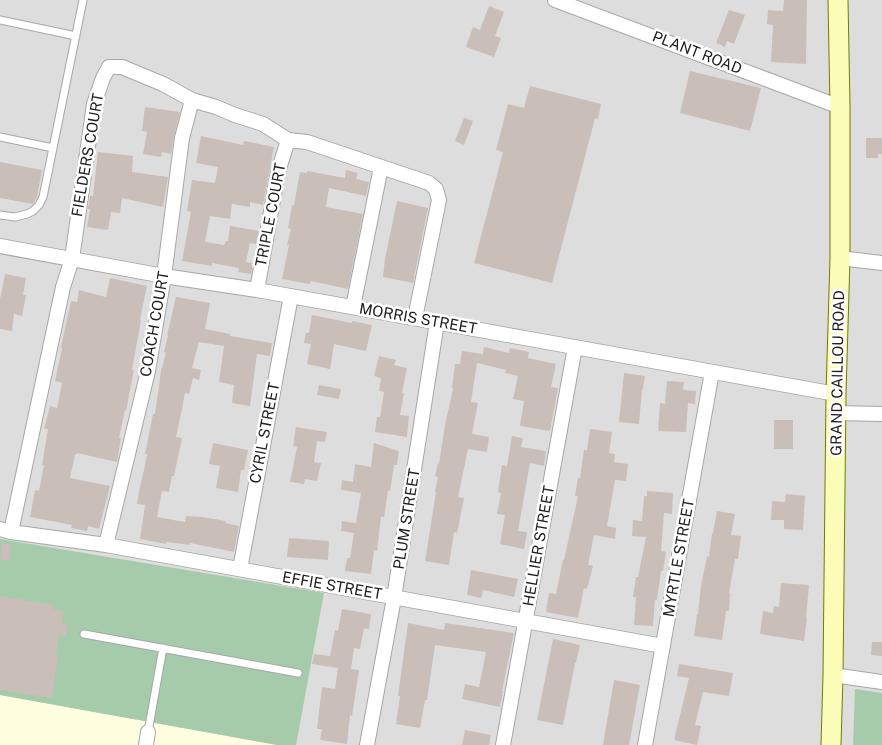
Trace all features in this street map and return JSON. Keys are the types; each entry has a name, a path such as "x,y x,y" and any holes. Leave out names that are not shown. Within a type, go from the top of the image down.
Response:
{"main road":[{"name":"GRAND CAILLOU ROAD","path":"831,745 840,258 838,0"}],"street":[{"name":"PLANT ROAD","path":"555,0 840,107"},
{"name":"FIELDERS COURT","path":"5,530 63,287 72,259 94,104 109,67 122,67 163,84 192,100 263,124 288,140 307,142 429,183 436,189 439,200 415,318"},
{"name":"COACH COURT","path":"106,545 148,371 164,276 182,138 192,100"},
{"name":"TRIPLE COURT","path":"257,290 278,172 288,140"},
{"path":"353,307 381,167"},
{"name":"MORRIS STREET","path":"0,246 712,372 882,414"},
{"path":"840,258 882,263"},
{"name":"CYRIL STREET","path":"240,569 291,296"},
{"name":"PLUM STREET","path":"367,745 394,598 437,322"},
{"name":"HELLIER STREET","path":"502,745 575,347"},
{"name":"MYRTLE STREET","path":"645,745 712,372"},
{"name":"EFFIE STREET","path":"5,530 106,545 663,646"},
{"path":"833,675 882,682"}],"lane":[{"path":"0,215 15,217 27,214 39,205 44,197 83,0"},
{"path":"0,20 76,36"},
{"path":"0,137 53,148"},
{"path":"84,634 298,673"},
{"path":"147,739 163,648"}],"shaded area":[{"path":"0,0 882,0 882,745 0,745"},
{"path":"0,539 324,593 296,745 277,745 0,695"},
{"path":"855,689 882,693 882,745 853,745"},
{"path":"0,695 277,745 0,745"}],"building":[{"path":"784,0 807,0 806,64 771,62 773,25 767,24 768,10 783,11"},
{"path":"489,6 504,12 495,36 501,38 494,57 466,47 473,27 480,30"},
{"path":"729,10 745,15 734,44 727,41 725,47 716,43"},
{"path":"690,71 761,88 750,131 680,113"},
{"path":"530,86 601,104 598,119 595,118 552,283 474,263 503,152 496,150 508,104 524,108"},
{"path":"145,107 180,112 171,154 162,152 161,157 143,154 147,132 142,131"},
{"path":"464,118 473,121 464,145 455,141"},
{"path":"201,136 243,145 244,141 274,147 263,205 250,202 250,207 232,204 230,219 210,216 205,242 224,245 228,241 230,226 259,231 256,244 250,243 246,262 253,263 251,274 238,272 239,268 212,263 212,266 182,261 191,212 187,211 192,180 215,183 218,167 196,163"},
{"path":"866,138 882,138 882,154 878,154 878,158 866,158"},
{"path":"98,152 133,156 132,172 168,177 163,207 122,198 120,213 111,212 108,230 87,227 90,209 88,209 90,196 93,196"},
{"path":"0,162 42,170 37,197 33,204 0,198"},
{"path":"346,170 358,173 356,179 369,182 366,196 329,188 326,207 363,214 348,289 311,281 310,284 282,279 291,229 288,228 300,172 307,173 307,171 345,178"},
{"path":"397,201 428,208 413,283 383,277"},
{"path":"5,274 26,278 23,295 26,295 22,316 14,314 12,331 0,329 0,299"},
{"path":"110,278 147,286 132,370 134,370 119,438 121,438 117,462 77,453 75,455 70,478 110,486 99,529 88,526 87,531 71,528 72,525 30,517 35,490 39,491 44,465 42,465 48,429 44,429 50,406 57,408 62,383 55,381 71,301 77,302 79,290 106,297"},
{"path":"176,297 210,303 205,329 230,334 230,336 272,343 270,356 257,354 250,406 232,403 234,385 219,382 224,346 199,342 192,368 201,370 199,380 193,378 189,394 185,393 176,437 182,438 174,476 172,476 169,492 162,491 157,517 185,522 186,516 202,517 226,521 225,523 239,526 234,552 190,543 190,545 166,542 166,544 140,539 145,505 137,504 147,454 145,454 153,414 155,414 161,371 166,353 164,352 167,335"},
{"path":"312,315 372,325 366,351 334,344 330,369 307,364 311,344 304,343 306,333 309,333"},
{"path":"484,347 509,353 510,348 529,352 528,358 556,364 551,387 558,388 550,431 520,426 524,401 513,399 518,376 505,373 506,370 477,363 471,402 478,403 472,434 489,437 487,452 468,449 458,497 464,498 457,533 454,532 449,565 425,561 438,477 435,476 453,389 455,364 460,364 462,351 483,354"},
{"path":"379,356 396,360 394,365 407,368 400,415 409,416 407,437 375,432 377,417 380,417 384,392 379,391 381,378 374,376"},
{"path":"624,373 645,376 639,424 619,422"},
{"path":"667,381 684,382 683,390 696,391 695,404 688,403 686,432 658,431 660,403 665,404"},
{"path":"319,385 341,389 339,399 317,395"},
{"path":"774,420 793,420 793,449 774,449"},
{"path":"296,427 327,432 325,442 317,441 314,462 321,463 317,481 305,479 304,484 290,482 297,447 293,446"},
{"path":"590,429 612,432 609,453 615,454 614,462 628,464 626,481 615,480 607,526 616,528 615,539 594,535 588,565 593,566 587,589 584,588 578,618 546,612 549,593 556,594 578,496 575,496 578,478 580,478 584,450 587,450"},
{"path":"512,436 523,438 521,447 546,451 544,466 530,463 518,531 527,532 524,549 500,544 505,515 497,514 501,493 498,492 502,465 507,466"},
{"path":"213,443 248,450 244,470 241,470 238,492 216,488 220,466 209,464"},
{"path":"374,443 399,451 397,465 394,465 384,517 381,517 377,551 374,550 371,574 345,571 347,558 350,558 354,533 341,531 342,521 356,523 361,493 341,490 342,480 353,482 355,464 371,467"},
{"path":"647,491 673,493 672,514 664,513 661,551 666,552 657,600 655,600 653,626 634,625 636,597 633,597 646,537 632,536 633,520 642,521 644,496 647,496"},
{"path":"786,494 805,496 803,530 784,529 784,520 771,520 772,501 785,502"},
{"path":"717,511 735,514 731,535 741,536 738,559 735,559 729,593 729,611 726,611 722,640 694,636 701,586 707,556 709,557"},
{"path":"289,538 329,541 328,560 287,557"},
{"path":"2,543 12,545 9,561 0,559"},
{"path":"471,570 518,579 514,597 483,590 481,598 467,595"},
{"path":"781,583 809,585 804,641 760,634 763,611 773,613 774,606 779,607"},
{"path":"0,596 53,605 53,609 64,611 62,623 68,624 66,636 59,635 52,698 0,690"},
{"path":"342,609 371,614 369,629 364,628 360,649 354,648 351,669 359,670 352,716 350,715 347,744 320,740 322,729 317,729 322,687 335,689 338,668 312,664 314,654 330,656 335,630 338,631"},
{"path":"408,623 444,630 445,623 514,633 500,707 462,699 465,684 479,687 486,652 435,645 427,700 425,700 420,728 396,724"},
{"path":"553,639 580,645 563,725 537,720"},
{"path":"872,642 882,642 882,656 871,655"},
{"path":"679,664 733,673 729,696 703,692 695,725 701,726 697,745 674,740 689,678 677,676"},
{"path":"614,680 640,685 629,745 603,745"},
{"path":"465,730 491,735 489,745 462,745"}]}
